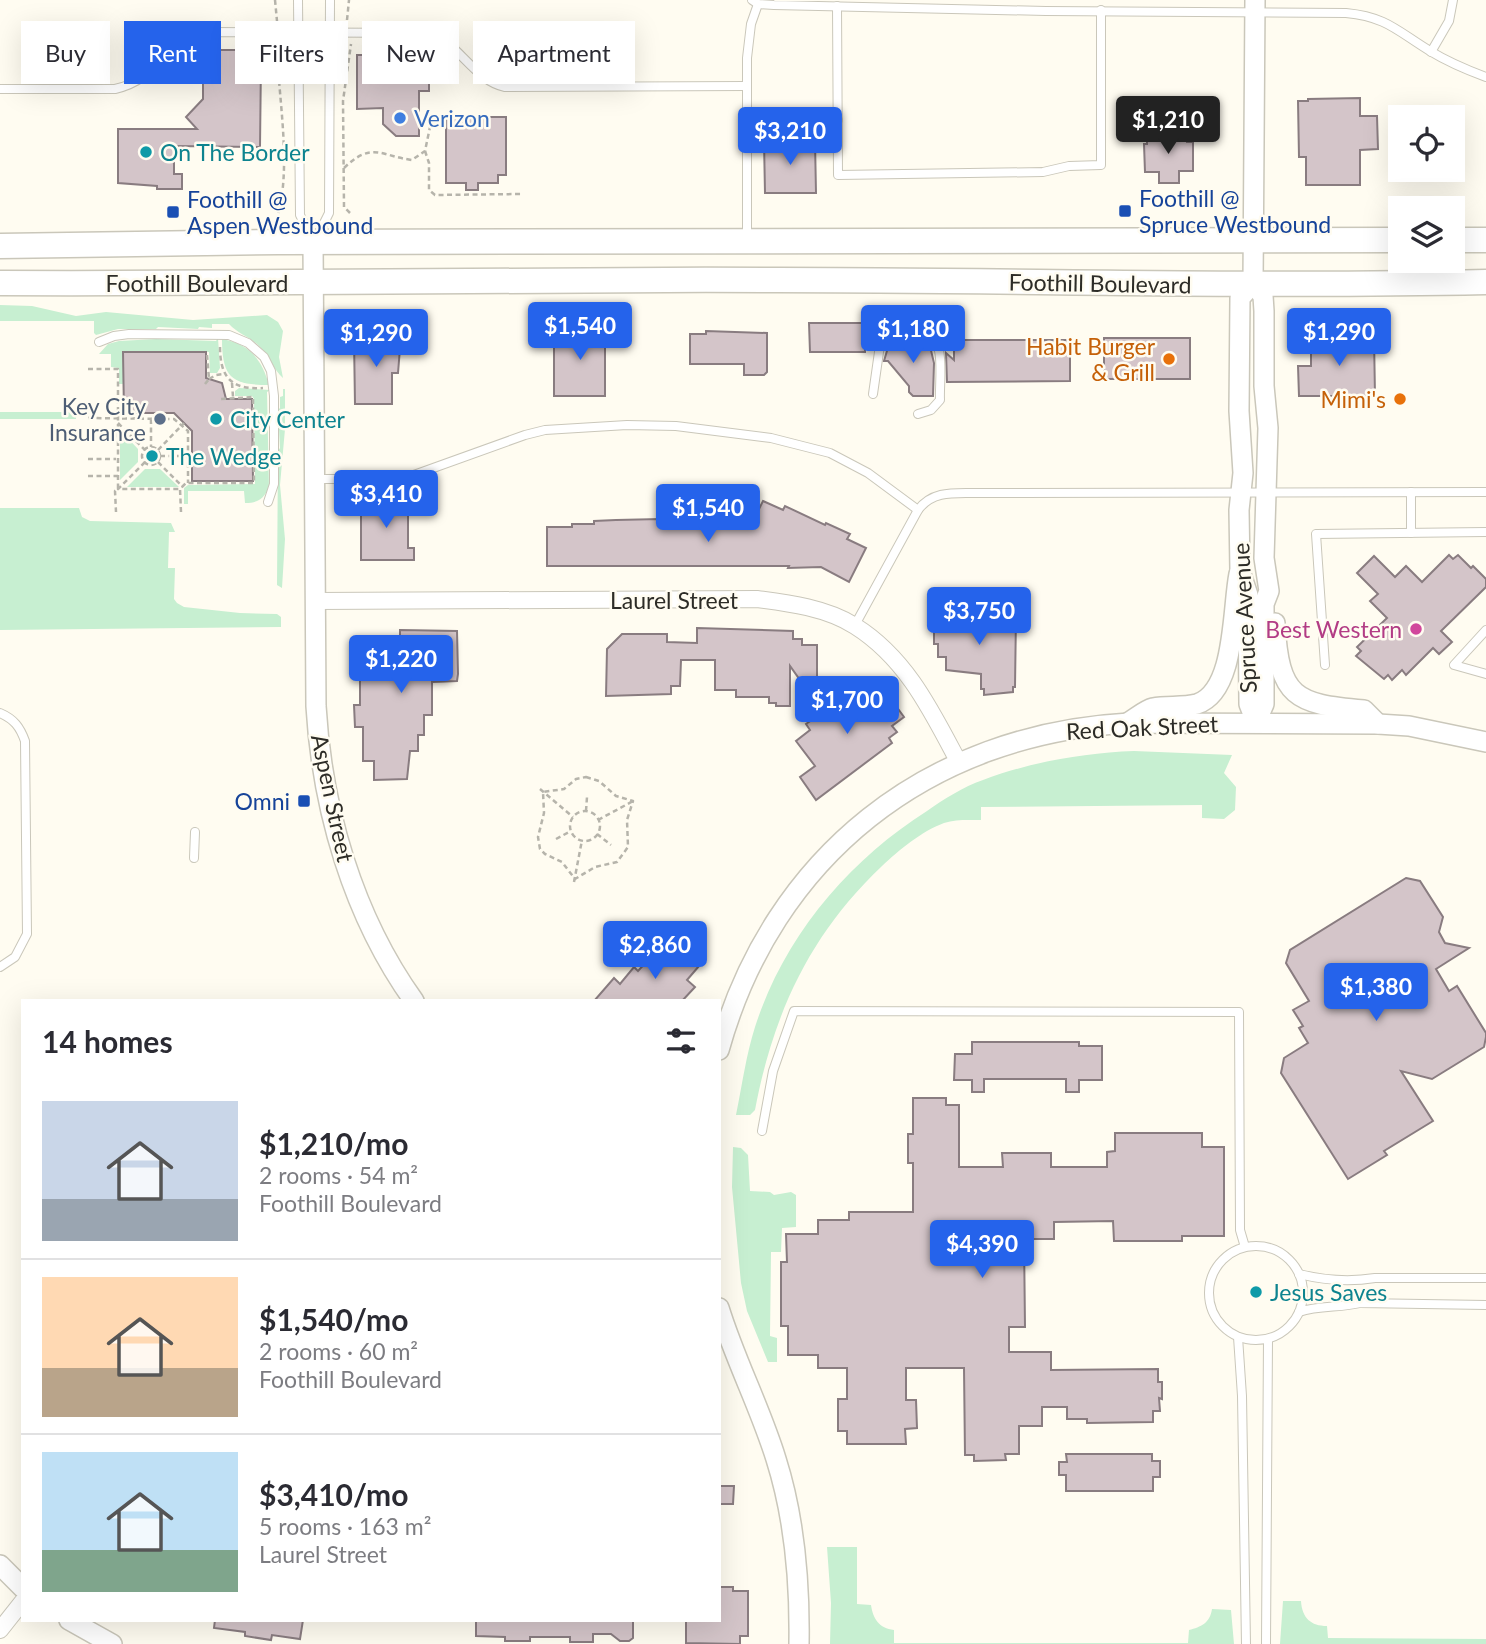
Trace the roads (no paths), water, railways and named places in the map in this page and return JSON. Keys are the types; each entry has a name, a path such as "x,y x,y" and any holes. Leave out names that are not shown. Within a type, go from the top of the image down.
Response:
{"main road":[{"name":"Foothill Boulevard","path":"0,246 313,242 1388,240"},
{"path":"1465,240 1486,240"},
{"name":"Foothill Boulevard","path":"0,283 622,279 1486,282"}],"street":[{"name":"Spruce Avenue","path":"1255,6 1253,283 1263,296 1264,311 1264,386 1268,428 1264,558 1269,591 1264,604 1264,704 1256,722"},
{"name":"Aspen Street","path":"313,242 317,724 331,812 340,846 363,908 391,965 413,999"},
{"name":"Spruce Avenue","path":"1253,283 1240,298 1243,473 1240,571 1248,595 1249,704 1256,722"},
{"path":"1129,723 1151,708 1194,705 1213,694 1220,683 1227,660 1240,571"},
{"path":"1269,591 1274,604 1276,643 1281,666 1294,694 1322,706 1364,710 1378,724"},
{"name":"Laurel Street","path":"316,601 757,599 790,603 855,625 899,662 924,696 958,761"},
{"name":"Red Oak Street","path":"721,1043 730,1011 755,956 786,904 822,860 868,818 909,789 958,761 1040,734 1095,724 1378,724 1409,726 1486,742"},
{"path":"721,1315 731,1348 776,1458 787,1501 798,1581 799,1644"},
{"path":"0,1565 21,1586"},
{"path":"0,1630 21,1604"},
{"path":"72,1622 111,1644"}],"lane":[{"name":"Aspen Street","path":"298,0 298,21"},
{"name":"Aspen Street","path":"330,0 331,21"},
{"path":"1431,52 1449,21 1453,0"},
{"path":"747,242 746,86 749,37 755,2 837,6 1101,10 1255,6 1371,15 1393,26 1431,52 1486,77"},
{"path":"837,6 838,175 1043,172 1069,166 1101,165 1101,10"},
{"path":"348,31 431,33 452,45 488,80 505,87 746,86"},
{"path":"0,89 115,89 139,81 188,37 207,32 235,32"},
{"name":"Aspen Street","path":"299,84 300,215 313,242"},
{"name":"Aspen Street","path":"313,242 329,213 330,84"},
{"path":"793,120 838,120"},
{"path":"873,394 883,339 893,333 933,335 939,344 940,400 930,410 918,414"},
{"path":"99,342 129,334 220,334 238,337 257,349 268,364 274,387 274,484 268,502"},
{"path":"315,479 385,479 411,476 545,430 676,425 771,438 830,453 868,473 918,510"},
{"path":"855,625 918,510 925,501 936,495 1241,491 1486,492"},
{"path":"1411,492 1411,533"},
{"path":"1325,665 1316,534 1486,532"},
{"path":"1486,631 1454,665 1486,674"},
{"path":"0,713 13,720 25,741 27,934 15,957 0,967"},
{"path":"194,858 195,832"},
{"path":"762,1131 774,1071 794,1011 1239,1012 1240,1230 1245,1247"},
{"path":"1261,1246 1277,1251 1290,1261 1299,1274 1303,1299 1299,1312 1287,1329 1268,1339 1238,1337 1227,1331 1211,1310 1209,1283 1214,1271 1222,1260 1245,1247 1261,1246"},
{"path":"1299,1274 1316,1279 1360,1280 1486,1278"},
{"path":"1299,1312 1314,1307 1343,1307 1360,1303 1486,1305"},
{"path":"1238,1337 1242,1396 1246,1644"},
{"path":"1266,1644 1268,1339"}],"place":[{"name":"Verizon","path":"400,118"},
{"name":"On The Border","path":"146,152"},
{"name":"Foothill @ Spruce Westbound","path":"1125,211"},
{"name":"Foothill @ Aspen Westbound","path":"173,212"},
{"name":"Habit Burger & Grill","path":"1169,359"},
{"name":"Mimi's","path":"1400,399"},
{"name":"Key City Insurance","path":"160,419"},
{"name":"City Center","path":"216,419"},
{"name":"The Wedge","path":"152,456"},
{"name":"Best Western","path":"1416,629"},
{"name":"Omni","path":"304,801"},
{"name":"Jesus Saves","path":"1256,1292"}]}
